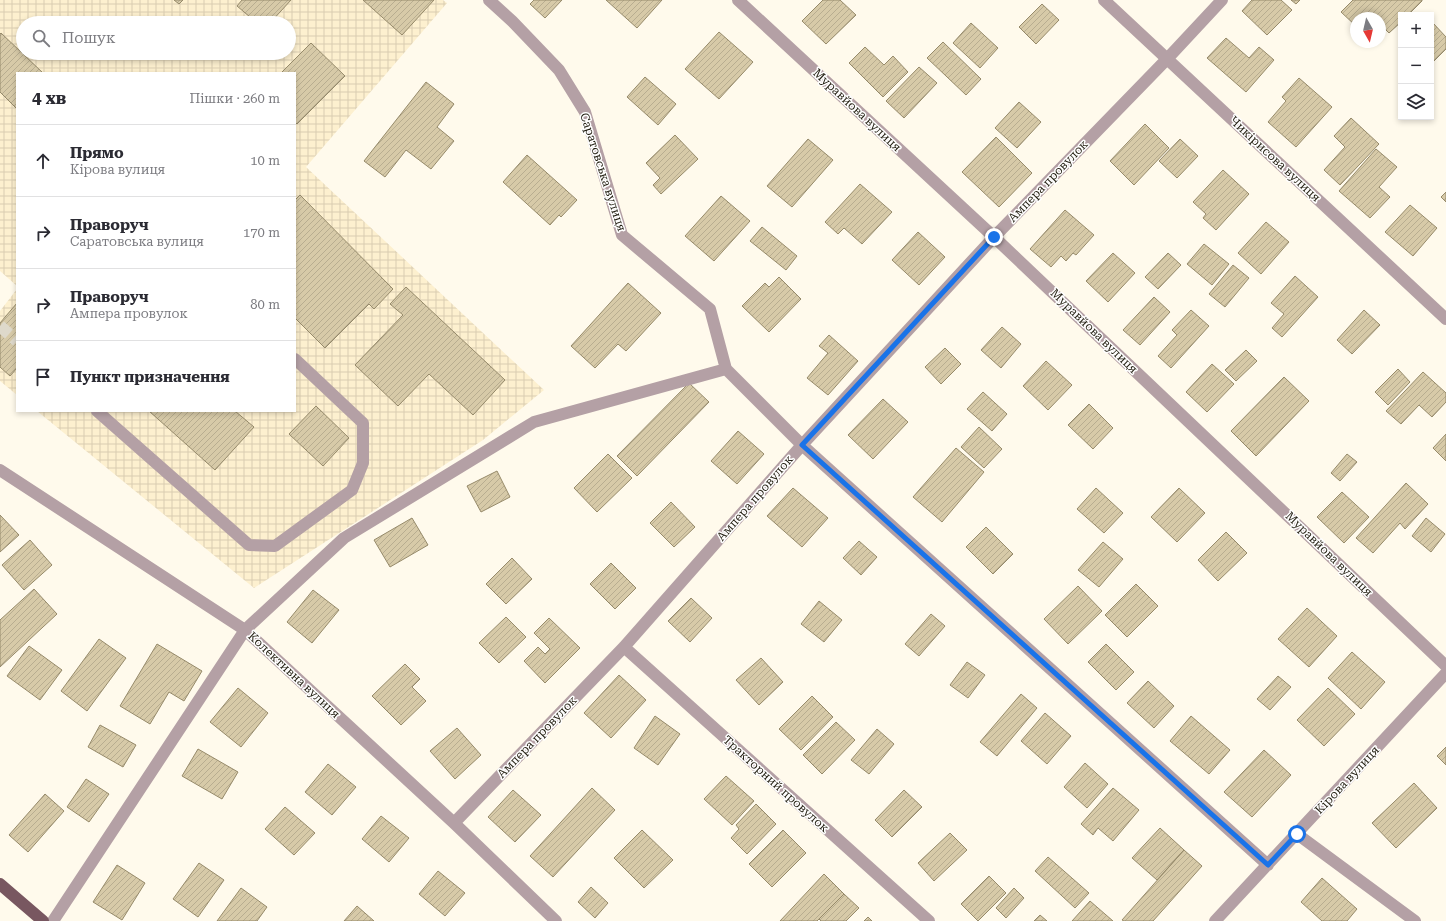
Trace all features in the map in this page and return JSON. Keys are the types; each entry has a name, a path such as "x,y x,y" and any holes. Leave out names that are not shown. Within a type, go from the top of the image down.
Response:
{"main road":[{"path":"0,884 43,921"}],"street":[{"name":"Саратовська вулиця","path":"489,0 512,21 559,70 585,112 622,235 710,309 726,369"},
{"name":"Муравйова вулиця","path":"738,0 994,237 1446,666"},
{"name":"Чикірисова вулиця","path":"1104,0 1446,319"},
{"name":"Ампера провулок","path":"454,823 624,647 802,445 994,237 1167,59 1222,0"},
{"path":"98,412 249,545 275,546 352,490 363,463 363,423 296,360"},
{"path":"53,921 245,630 344,538 534,422 726,369 802,445 1268,865"},
{"name":"Колективна вулиця","path":"0,470 245,630 454,823 556,921"},
{"name":"Тракторний провулок","path":"624,647 929,921"},
{"name":"Кірова вулиця","path":"1215,921 1446,674"},
{"path":"1297,834 1415,921"}],"shaded area":[{"path":"0,0 443,0 447,3 306,167 544,390 483,440 254,588 38,412 296,412 296,72 16,72 16,285 0,271"},
{"path":"16,290 16,394 0,381 0,311"}],"building":[{"path":"174,0 183,0 179,4"},
{"path":"242,0 291,0 276,16 249,16 237,6"},
{"path":"363,0 434,0 402,35"},
{"path":"534,0 562,0 545,18 530,4"},
{"path":"606,0 662,0 637,28"},
{"path":"823,0 840,0 856,15 826,44 802,21"},
{"path":"1252,0 1281,0 1292,10 1267,35 1242,11"},
{"path":"1291,0 1300,0 1296,4"},
{"path":"1353,0 1422,0 1411,12 1398,12 1398,25 1389,33 1386,30 1386,12 1350,12 1350,20 1341,12"},
{"path":"1042,4 1059,20 1036,44 1019,27"},
{"path":"971,23 998,48 980,68 953,43"},
{"path":"1434,24 1446,37 1446,49 1434,61"},
{"path":"719,32 753,62 719,99 685,69"},
{"path":"1,33 16,47 16,60 29,60 42,72 16,72 16,108 0,92"},
{"path":"1226,38 1249,58 1259,47 1274,60 1246,92 1207,58"},
{"path":"943,42 981,79 966,95 927,58"},
{"path":"311,43 345,76 297,124 296,72 282,72 294,60 296,60 296,58"},
{"path":"865,47 884,65 893,56 908,72 883,97 849,63"},
{"path":"919,67 937,83 904,118 886,101"},
{"path":"645,77 676,104 658,125 627,97"},
{"path":"1299,78 1332,107 1296,147 1268,122 1286,101 1282,97"},
{"path":"426,82 454,104 437,127 454,141 431,169 406,150 385,177 364,161"},
{"path":"1019,102 1041,122 1017,148 995,128"},
{"path":"1351,118 1379,144 1340,185 1324,170 1345,147 1334,136"},
{"path":"1145,124 1169,148 1134,185 1110,161"},
{"path":"675,135 698,159 661,194 653,185 660,178 646,163"},
{"path":"996,137 1032,173 999,207 962,172"},
{"path":"808,139 833,160 792,207 767,186"},
{"path":"1180,139 1198,156 1177,178 1159,161"},
{"path":"1376,149 1397,167 1379,187 1390,197 1370,218 1339,191"},
{"path":"527,155 577,200 561,217 559,215 550,225 503,182"},
{"path":"1223,170 1249,194 1216,230 1203,218 1206,214 1193,202"},
{"path":"860,184 892,212 862,244 844,228 838,234 825,222"},
{"path":"1446,192 1446,202 1441,197"},
{"path":"300,195 393,289 374,309 369,304 325,348 296,319 296,199"},
{"path":"721,196 750,221 714,261 685,236"},
{"path":"1410,205 1437,228 1413,256 1385,232"},
{"path":"1065,210 1094,235 1076,255 1073,253 1066,261 1061,256 1051,267 1030,249"},
{"path":"1266,222 1289,242 1261,274 1238,253"},
{"path":"762,227 797,256 786,270 750,241"},
{"path":"918,232 945,257 919,285 892,260"},
{"path":"1204,244 1229,264 1212,285 1187,264"},
{"path":"1113,253 1135,273 1108,302 1086,281"},
{"path":"1168,253 1181,265 1158,289 1145,277"},
{"path":"1233,265 1249,278 1225,307 1209,294"},
{"path":"1295,276 1318,297 1282,337 1272,328 1284,314 1271,303"},
{"path":"779,277 801,299 769,332 742,306 765,283 769,287"},
{"path":"628,283 661,313 626,351 618,344 595,368 571,346"},
{"path":"406,287 505,380 473,415 429,374 398,406 355,365 403,315 390,304"},
{"path":"1154,297 1170,312 1140,345 1123,330"},
{"path":"16,304 16,369 10,376 0,367 0,323"},
{"path":"1191,310 1209,326 1171,368 1158,356 1177,335 1172,330"},
{"path":"1364,310 1380,325 1352,354 1337,340"},
{"path":"1002,327 1021,344 1001,368 981,350"},
{"path":"829,335 858,361 828,395 807,378 828,353 819,346"},
{"path":"945,348 961,364 941,384 925,367"},
{"path":"1246,350 1257,361 1236,381 1225,370"},
{"path":"1046,361 1072,385 1048,410 1023,386"},
{"path":"1212,364 1234,384 1207,412 1186,392"},
{"path":"1398,369 1410,382 1388,405 1375,392"},
{"path":"1423,372 1446,393 1446,402 1432,417 1419,405 1401,424 1386,411"},
{"path":"1284,377 1309,401 1256,456 1231,431"},
{"path":"689,383 709,402 637,476 617,456"},
{"path":"983,392 1007,414 992,431 967,409"},
{"path":"883,399 908,422 873,459 848,435"},
{"path":"1089,404 1113,428 1093,449 1068,425"},
{"path":"316,406 349,438 323,466 289,434"},
{"path":"150,412 236,412 254,427 215,470"},
{"path":"979,427 1002,449 984,468 961,447"},
{"path":"738,431 764,454 737,484 711,461"},
{"path":"1446,434 1446,461 1433,448"},
{"path":"956,448 984,472 942,522 913,497"},
{"path":"608,454 632,478 597,512 574,488"},
{"path":"1347,454 1357,462 1340,481 1331,473"},
{"path":"497,471 510,497 481,512 467,486"},
{"path":"1406,483 1428,504 1405,529 1400,523 1373,553 1356,538"},
{"path":"793,488 828,518 802,547 767,516"},
{"path":"1096,488 1123,513 1104,533 1077,509"},
{"path":"1179,488 1205,513 1177,542 1151,517"},
{"path":"1342,492 1369,517 1344,543 1317,517"},
{"path":"671,502 695,527 674,547 650,523"},
{"path":"0,515 19,535 0,552"},
{"path":"412,518 428,545 390,567 374,540"},
{"path":"1426,518 1445,534 1431,552 1412,536"},
{"path":"986,527 1013,554 993,574 966,547"},
{"path":"1226,532 1247,553 1218,581 1198,560"},
{"path":"30,540 52,565 24,590 2,565"},
{"path":"859,541 877,557 861,575 843,558"},
{"path":"1103,542 1123,559 1099,587 1078,570"},
{"path":"512,558 532,579 506,604 486,584"},
{"path":"611,563 636,588 615,609 590,584"},
{"path":"1136,584 1158,606 1127,637 1105,615"},
{"path":"1078,586 1102,611 1068,644 1044,619"},
{"path":"34,589 57,614 0,667 0,620"},
{"path":"313,590 339,610 312,643 287,622"},
{"path":"691,598 712,618 690,642 668,621"},
{"path":"819,601 842,620 824,642 801,624"},
{"path":"1307,608 1337,636 1309,667 1278,639"},
{"path":"931,614 945,626 919,656 905,644"},
{"path":"506,617 526,637 499,663 479,643"},
{"path":"549,618 580,648 545,683 524,661 538,647 545,654 550,649 534,633"},
{"path":"99,639 126,658 87,711 61,691"},
{"path":"157,644 202,671 184,701 169,692 150,724 120,706"},
{"path":"1106,644 1134,672 1116,690 1088,662"},
{"path":"29,646 62,670 40,700 7,676"},
{"path":"1352,652 1385,682 1361,709 1328,678"},
{"path":"761,658 783,682 759,705 736,680"},
{"path":"967,662 985,675 968,698 950,685"},
{"path":"405,664 420,679 412,687 426,701 401,725 372,696"},
{"path":"619,675 646,700 611,738 584,713"},
{"path":"1278,676 1291,687 1270,710 1257,699"},
{"path":"1148,681 1174,706 1154,728 1127,703"},
{"path":"238,688 268,713 241,747 210,722"},
{"path":"1328,688 1355,714 1324,746 1297,720"},
{"path":"1021,694 1037,708 997,756 980,742"},
{"path":"812,696 833,717 801,750 779,729"},
{"path":"1045,713 1071,736 1047,764 1021,741"},
{"path":"655,716 680,734 658,765 634,748"},
{"path":"1191,716 1230,750 1209,774 1170,741"},
{"path":"836,722 855,740 822,774 803,755"},
{"path":"100,725 136,745 123,767 88,747"},
{"path":"457,728 481,755 455,779 430,751"},
{"path":"877,729 894,744 869,774 851,760"},
{"path":"1446,747 1446,765 1437,756"},
{"path":"198,749 238,772 222,799 182,776"},
{"path":"1264,750 1291,775 1252,817 1224,792"},
{"path":"1085,763 1108,784 1087,808 1064,787"},
{"path":"328,764 356,787 332,815 305,792"},
{"path":"726,776 754,801 732,825 704,799"},
{"path":"86,779 109,794 89,822 67,807"},
{"path":"1414,783 1437,808 1396,848 1372,823"},
{"path":"592,788 615,810 553,877 530,856"},
{"path":"1113,788 1139,810 1113,841 1098,828 1093,835 1081,824"},
{"path":"513,790 541,815 515,842 488,817"},
{"path":"904,790 922,807 892,837 875,820"},
{"path":"45,794 64,811 28,852 9,835"},
{"path":"756,804 776,824 747,854 731,838 739,829 736,825"},
{"path":"285,807 315,833 294,855 265,829"},
{"path":"381,816 409,838 389,862 362,839"},
{"path":"1160,828 1184,850 1157,880 1132,858"},
{"path":"642,830 673,860 644,888 614,858"},
{"path":"783,830 806,853 772,887 749,864"},
{"path":"950,833 967,850 934,881 918,863"},
{"path":"1184,850 1202,866 1153,921 1122,920"},
{"path":"1048,857 1089,893 1075,908 1035,871"},
{"path":"199,863 224,880 198,917 173,899"},
{"path":"117,865 145,883 122,920 93,902"},
{"path":"438,871 465,893 445,916 419,894"},
{"path":"824,874 844,894 817,921 780,921"},
{"path":"989,876 1006,893 978,921 961,904"},
{"path":"1322,878 1357,909 1347,921 1322,921 1301,902"},
{"path":"591,887 608,903 595,918 578,902"},
{"path":"241,888 267,907 257,921 217,921"},
{"path":"1014,888 1024,898 1006,918 996,908"},
{"path":"844,894 859,908 846,921 821,921 819,919"},
{"path":"1090,901 1113,921 1072,921"},
{"path":"357,906 374,921 344,921"},
{"path":"1040,915 1047,921 1034,921"},
{"path":"868,917 872,921 864,921"}],"tunnel":[{"path":"0,326 16,340"}],"route":[{"path":"994,237 802,445 1268,865 1297,834"}]}
